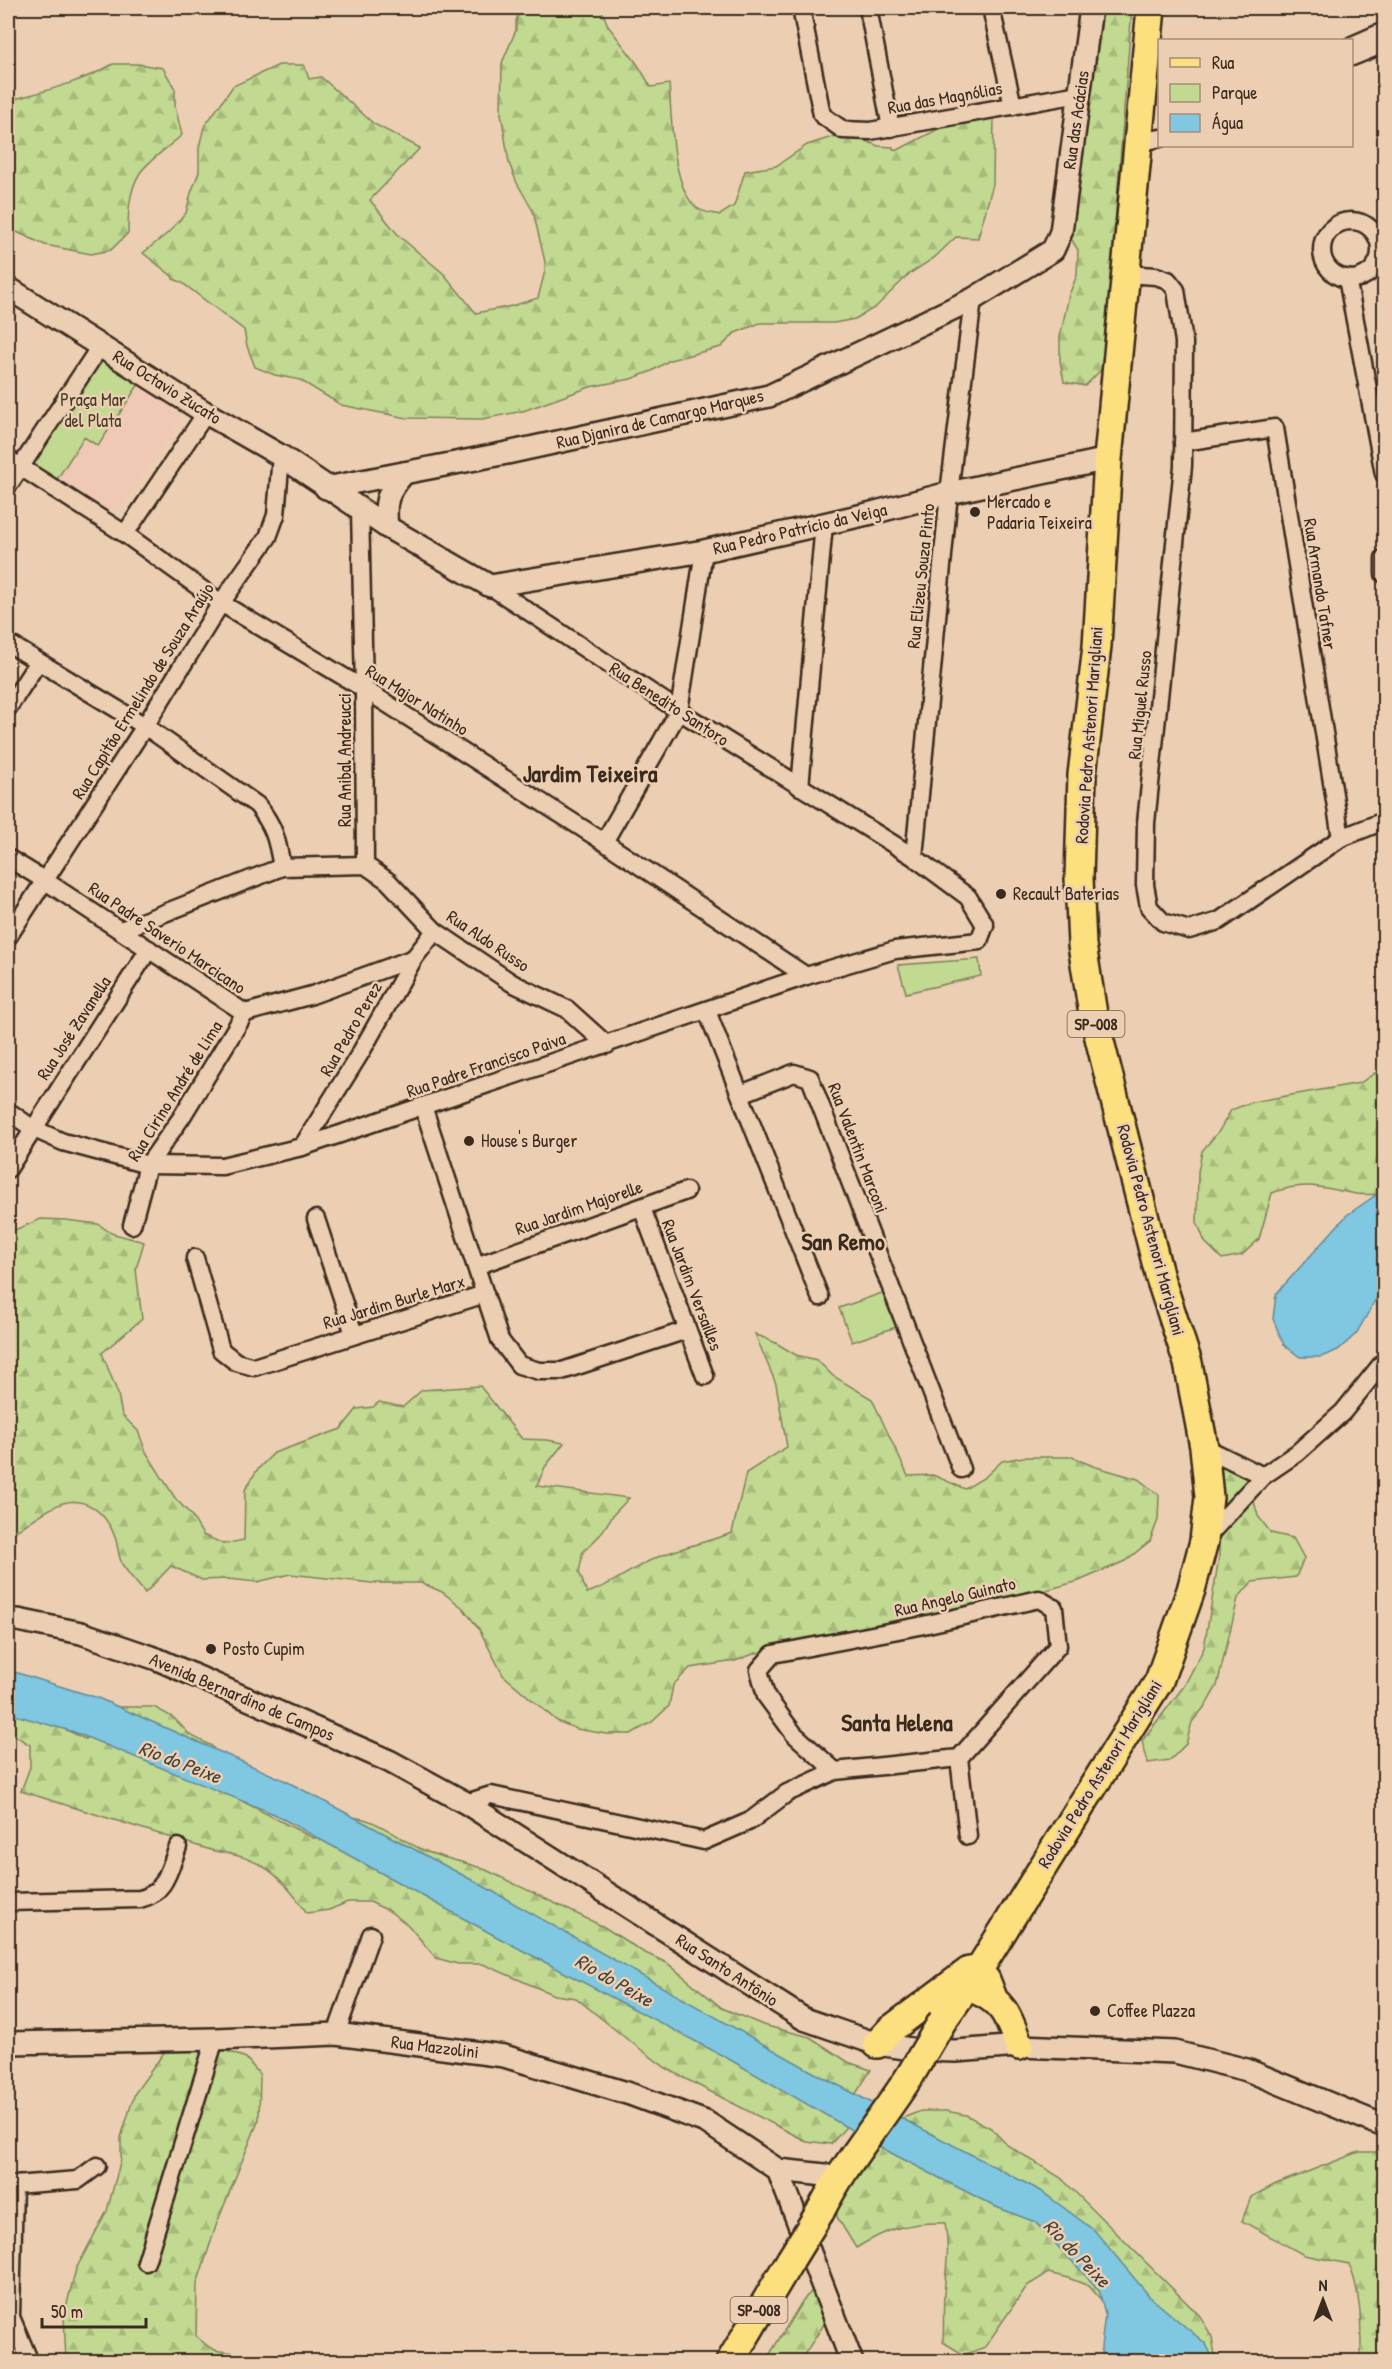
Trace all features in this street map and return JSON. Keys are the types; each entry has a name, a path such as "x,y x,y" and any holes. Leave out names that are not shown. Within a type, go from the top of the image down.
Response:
{"main road":[{"name":"Rodovia Pedro Astenori Marigliani","path":"730,2361 820,2212 840,2174 893,2101 943,2020 973,1979 1159,1681 1191,1590 1204,1541 1209,1497 1204,1448 1188,1362 1160,1278 1093,1014 1082,945 1079,878 1082,775 1096,646 1108,459 1126,274 1149,140 1151,8"},
{"path":"877,2044 890,2030 969,1971 973,1979 993,1998 1008,2017 1018,2046"}],"street":[{"name":"Rua das Magnólias","path":"801,8 822,115 843,130 870,131 891,128 1079,94"},
{"path":"868,8 891,128"},
{"path":"991,8 1012,106"},
{"name":"Rua das Acácias","path":"1061,232 1091,8"},
{"path":"1353,45 1384,31"},
{"path":"1353,57 1384,44"},
{"path":"1351,221 1380,230 1380,248 1372,270 1356,278 1347,278 1330,270 1324,262 1323,243 1327,234 1341,223 1351,221"},
{"name":"Rua Djanira de Camargo Marques","path":"326,488 769,396 973,298 1053,250 1061,232"},
{"name":"Rua Miguel Russo","path":"1126,274 1156,276 1168,280 1176,290 1184,342 1183,466 1146,824 1145,885 1149,907 1163,922 1189,930 1219,921 1341,838 1384,821"},
{"path":"1347,278 1384,474"},
{"name":"Rua Octavio Zucato","path":"8,288 206,412 281,456 326,488"},
{"name":"Rua Elizeu Souza Pinto","path":"914,857 949,493 973,298"},
{"path":"8,486 14,463 101,345"},
{"path":"125,534 206,412"},
{"name":"Rua Armando Tafner","path":"1183,442 1275,428 1341,838"},
{"name":"Rua Capitão Ermelindo de Souza Araújo","path":"8,937 145,726 221,603 267,537 276,515 281,456"},
{"name":"Rua Pedro Patrício da Veiga","path":"490,586 704,551 949,493 1108,459"},
{"name":"Rua Major Natinho","path":"14,463 125,534 221,603 364,689 604,842 806,976"},
{"path":"387,527 386,500 390,489 404,473"},
{"name":"Rua Benedito Santoro","path":"326,488 387,527 490,586 679,711 914,857 968,897 985,925 979,941"},
{"name":"Rua Anibal Andreucci","path":"360,510 365,865"},
{"path":"800,787 824,524"},
{"path":"604,842 679,711 704,551"},
{"path":"1384,558 1384,574"},
{"path":"8,643 145,726 257,805 270,820 282,867"},
{"path":"8,708 38,662"},
{"name":"Rua Padre Saverio Marcicano","path":"8,858 245,1013 312,995 414,958"},
{"path":"121,930 282,867 365,865"},
{"name":"Rua Aldo Russo","path":"365,865 387,881 435,931 512,983 567,1009 607,1045"},
{"name":"Rua Pedro Perez","path":"302,1147 361,1052 414,958 435,931"},
{"name":"Rua Padre Francisco Paiva","path":"8,1111 32,1128 63,1142 148,1165 222,1166 302,1147 806,976 895,950 979,941"},
{"name":"Rua José Zavanella","path":"8,1169 32,1128 149,949"},
{"path":"707,1011 820,1297"},
{"name":"Rua Cirino André de Lima","path":"132,1226 148,1165 181,1118 245,1013"},
{"name":"Rua Valentin Marconi","path":"741,1094 794,1073 810,1078 961,1469"},
{"name":"Rua Jardim Burle Marx","path":"195,1258 221,1350 236,1362 254,1367 485,1294 480,1264 423,1106"},
{"name":"Rua Jardim Majorelle","path":"480,1264 686,1191"},
{"name":"Rua Jardim Versailles","path":"642,1208 705,1376"},
{"path":"316,1220 354,1334"},
{"path":"485,1294 500,1340 519,1365 539,1371 562,1371 687,1330"},
{"path":"1204,1541 1263,1476 1298,1452 1343,1412 1384,1361"},
{"path":"1204,1448 1263,1476"},
{"name":"Rua Angelo Guinato","path":"835,1771 794,1734 766,1696 759,1670 773,1654 919,1626 1039,1599 1054,1608 1058,1646 959,1758"},
{"name":"Avenida Bernardino de Campos","path":"8,1620 81,1633 157,1659 389,1761 466,1803"},
{"path":"466,1803 491,1795 704,1841 750,1821 787,1793 835,1771 959,1758 968,1836"},
{"name":"Rua Santo Antônio","path":"466,1803 804,2019 877,2044 918,2050 956,2051 1018,2046 1175,2052 1247,2070 1384,2126"},
{"path":"8,1902 150,1897 161,1886 178,1847"},
{"path":"336,2034 371,1935"},
{"name":"Rua Mazzolini","path":"8,2043 336,2034 504,2056 630,2094 706,2122 778,2170 825,2175 840,2174"},
{"path":"146,2262 215,2039"},
{"path":"30,2361 9,2318 11,2185 78,2180 97,2166"},
{"path":"778,2170 852,2361"}],"shaded area":[{"path":"139,384 180,410 180,422 121,508 112,513 56,481 84,437 99,445"}],"green space":[{"path":"520,8 601,8 608,26 638,65 651,87 669,84 674,150 682,185 688,198 697,208 708,213 720,215 734,206 745,171 776,166 807,145 832,137 857,137 878,146 893,147 898,150 944,126 994,114 993,184 978,238 956,237 934,258 909,274 876,307 855,319 834,323 760,323 735,333 721,347 670,360 652,371 631,379 590,387 523,411 482,419 407,418 341,405 300,380 275,375 255,367 244,330 181,282 173,279 143,253 169,232 186,213 199,172 199,147 204,127 233,86 279,65 304,65 309,79 321,77 374,124 420,148 370,200 399,236 444,274 476,313 538,298 545,262 533,211 509,163 501,113 502,63 516,30"},
{"path":"1090,8 1132,8 1105,350 1101,370 1085,386 1064,382 1060,361 1060,337 1069,295 1077,275 1078,250 1065,229"},
{"path":"113,64 138,64 163,68 175,89 175,106 182,135 154,158 136,180 131,194 128,233 111,250 91,254 45,245 8,228 8,101 75,81"},
{"name":"Praça Mar del Plata","path":"98,357 139,384 98,446 84,437 56,481 29,463"},
{"path":"979,959 981,976 906,993 898,965"},
{"path":"1384,1067 1384,1195 1356,1194 1305,1186 1272,1193 1259,1239 1242,1255 1222,1259 1205,1242 1197,1222 1198,1172 1202,1151 1219,1131 1231,1110 1252,1102 1360,1083"},
{"path":"41,1219 98,1224 111,1233 144,1242 136,1269 142,1319 102,1353 118,1394 122,1415 138,1431 146,1452 175,1498 191,1515 203,1535 224,1544 244,1540 245,1490 257,1470 274,1453 341,1429 357,1409 373,1407 379,1402 403,1407 422,1390 480,1386 522,1439 564,1443 545,1467 537,1486 629,1498 613,1515 600,1535 583,1552 579,1572 587,1593 595,1590 659,1556 732,1533 746,1473 787,1447 776,1384 755,1334 796,1355 817,1360 833,1376 872,1399 908,1476 933,1475 965,1489 985,1477 1002,1461 1023,1457 1072,1457 1093,1466 1138,1479 1159,1495 1158,1520 1150,1541 1125,1561 1079,1581 905,1629 777,1649 756,1653 735,1661 690,1668 673,1685 669,1706 652,1722 631,1734 606,1734 577,1729 557,1721 503,1675 479,1629 463,1608 442,1592 422,1583 372,1583 290,1574 257,1582 228,1579 202,1580 171,1566 145,1593 122,1564 115,1537 107,1521 95,1509 81,1502 63,1503 56,1506 8,1536 8,1240 12,1231"},
{"path":"882,1293 896,1327 852,1342 839,1308"},
{"path":"1232,1456 1244,1474 1258,1516 1271,1533 1293,1538 1304,1558 1296,1577 1252,1582 1238,1598 1217,1686 1206,1705 1192,1722 1186,1744 1170,1760 1148,1763 1142,1741 1184,1686 1204,1648 1219,1557 1220,1469"},
{"path":"8,1701 85,1739 110,1707 154,1707 174,1718 190,1735 212,1746 223,1766 225,1788 244,1802 313,1838 316,1838 330,1823 344,1818 356,1817 367,1820 421,1849 486,1870 604,1927 643,1952 667,1963 722,2008 763,2025 810,2037 848,2062 871,2070 848,2106 845,2128 831,2144 806,2141 666,2068 576,1998 554,1995 483,1964 458,1964 436,1958 408,1925 389,1911 370,1902 348,1902 329,1910 307,1913 278,1878 257,1863 21,1791 30,1767 30,1745 11,1733 8,1735"},
{"path":"224,2050 246,2058 260,2075 259,2119 217,2223 197,2284 196,2336 215,2350 272,2356 285,2361 66,2362 64,2315 76,2269 107,2211 121,2159 121,2137 135,2093 165,2051"},
{"path":"921,2111 946,2111 966,2115 991,2128 1007,2145 1061,2178 1200,2316 1212,2337 1216,2361 1155,2361 1089,2286 1048,2273 1027,2286 985,2347 964,2355 943,2342 947,2251 945,2223 909,2225 898,2228 856,2248 837,2217 837,2188 900,2119"},
{"path":"1359,2152 1384,2152 1384,2361 1361,2361 1359,2300 1349,2264 1304,2255 1242,2221 1251,2197 1276,2184"},
{"path":"820,2283 832,2312 800,2361 765,2362 803,2300"}],"water":[{"path":"1384,1191 1384,1285 1356,1334 1338,1350 1321,1357 1300,1357 1284,1345 1273,1319 1276,1294 1347,1215"},
{"name":"Rio do Peixe","path":"8,1670 98,1698 286,1781 485,1887 811,2071 1041,2191 1095,2231 1150,2297 1206,2344 1214,2361 1104,2361 1101,2347 1105,2314 1099,2290 1035,2222 996,2207 893,2154 727,2058 499,1938 274,1814 74,1732 8,1713"}],"place":[{"name":"Mercado e Padaria Teixeira","path":"975,512"},
{"name":"Recault Baterias","path":"1001,894"},
{"name":"House's Burger","path":"469,1141"},
{"name":"Posto Cupim","path":"211,1649"},
{"name":"Coffee Plazza","path":"1095,2011"}],"district":[{"name":"Jardim Teixeira","path":"590,774"},
{"name":"San Remo","path":"843,1242"},
{"name":"Santa Helena","path":"897,1723"}]}
